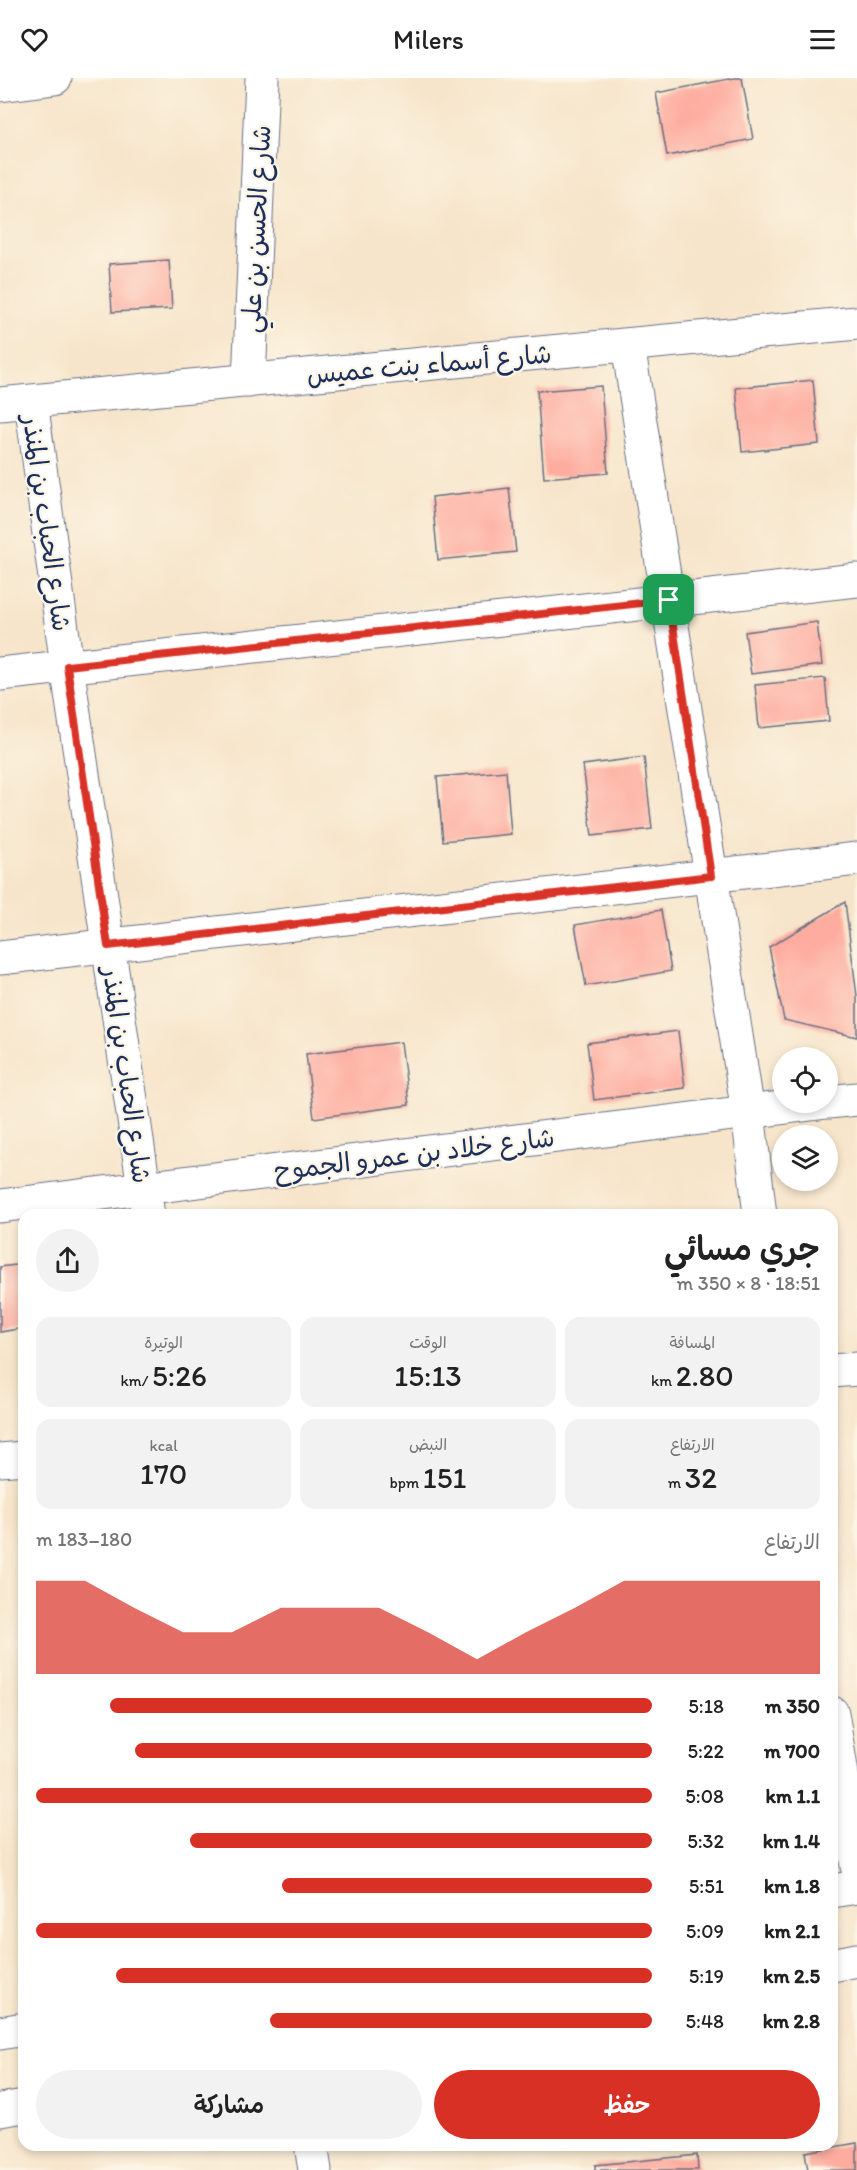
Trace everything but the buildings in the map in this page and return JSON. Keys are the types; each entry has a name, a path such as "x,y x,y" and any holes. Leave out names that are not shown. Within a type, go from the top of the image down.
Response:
{"main road":[{"path":"0,85 55,78"},
{"name":"شارع الحسن بن علي","path":"249,381 262,78"},
{"name":"شارع أسماء بنت عميس","path":"15,403 857,323"},
{"path":"628,345 748,1112 759,1209"},
{"name":"شارع الحباب بن المنذر","path":"15,403 67,666 146,1202"},
{"path":"0,674 857,580"},
{"path":"0,958 857,859"},
{"name":"شارع خلاد بن عمرو الجموح","path":"838,1101 857,1099"},
{"name":"شارع خلاد بن عمرو الجموح","path":"0,1206 146,1202 772,1109"},
{"path":"838,1371 857,1369"},
{"path":"0,1460 18,1458"},
{"path":"838,1750 857,1866"},
{"path":"838,1890 857,1887"},
{"path":"838,1964 857,1960"},
{"path":"0,2033 18,2030"},
{"path":"0,2110 18,2107"},
{"path":"312,2151 315,2170"}],"route":[{"path":"669,600 711,876 108,946 67,666 669,600"}]}
